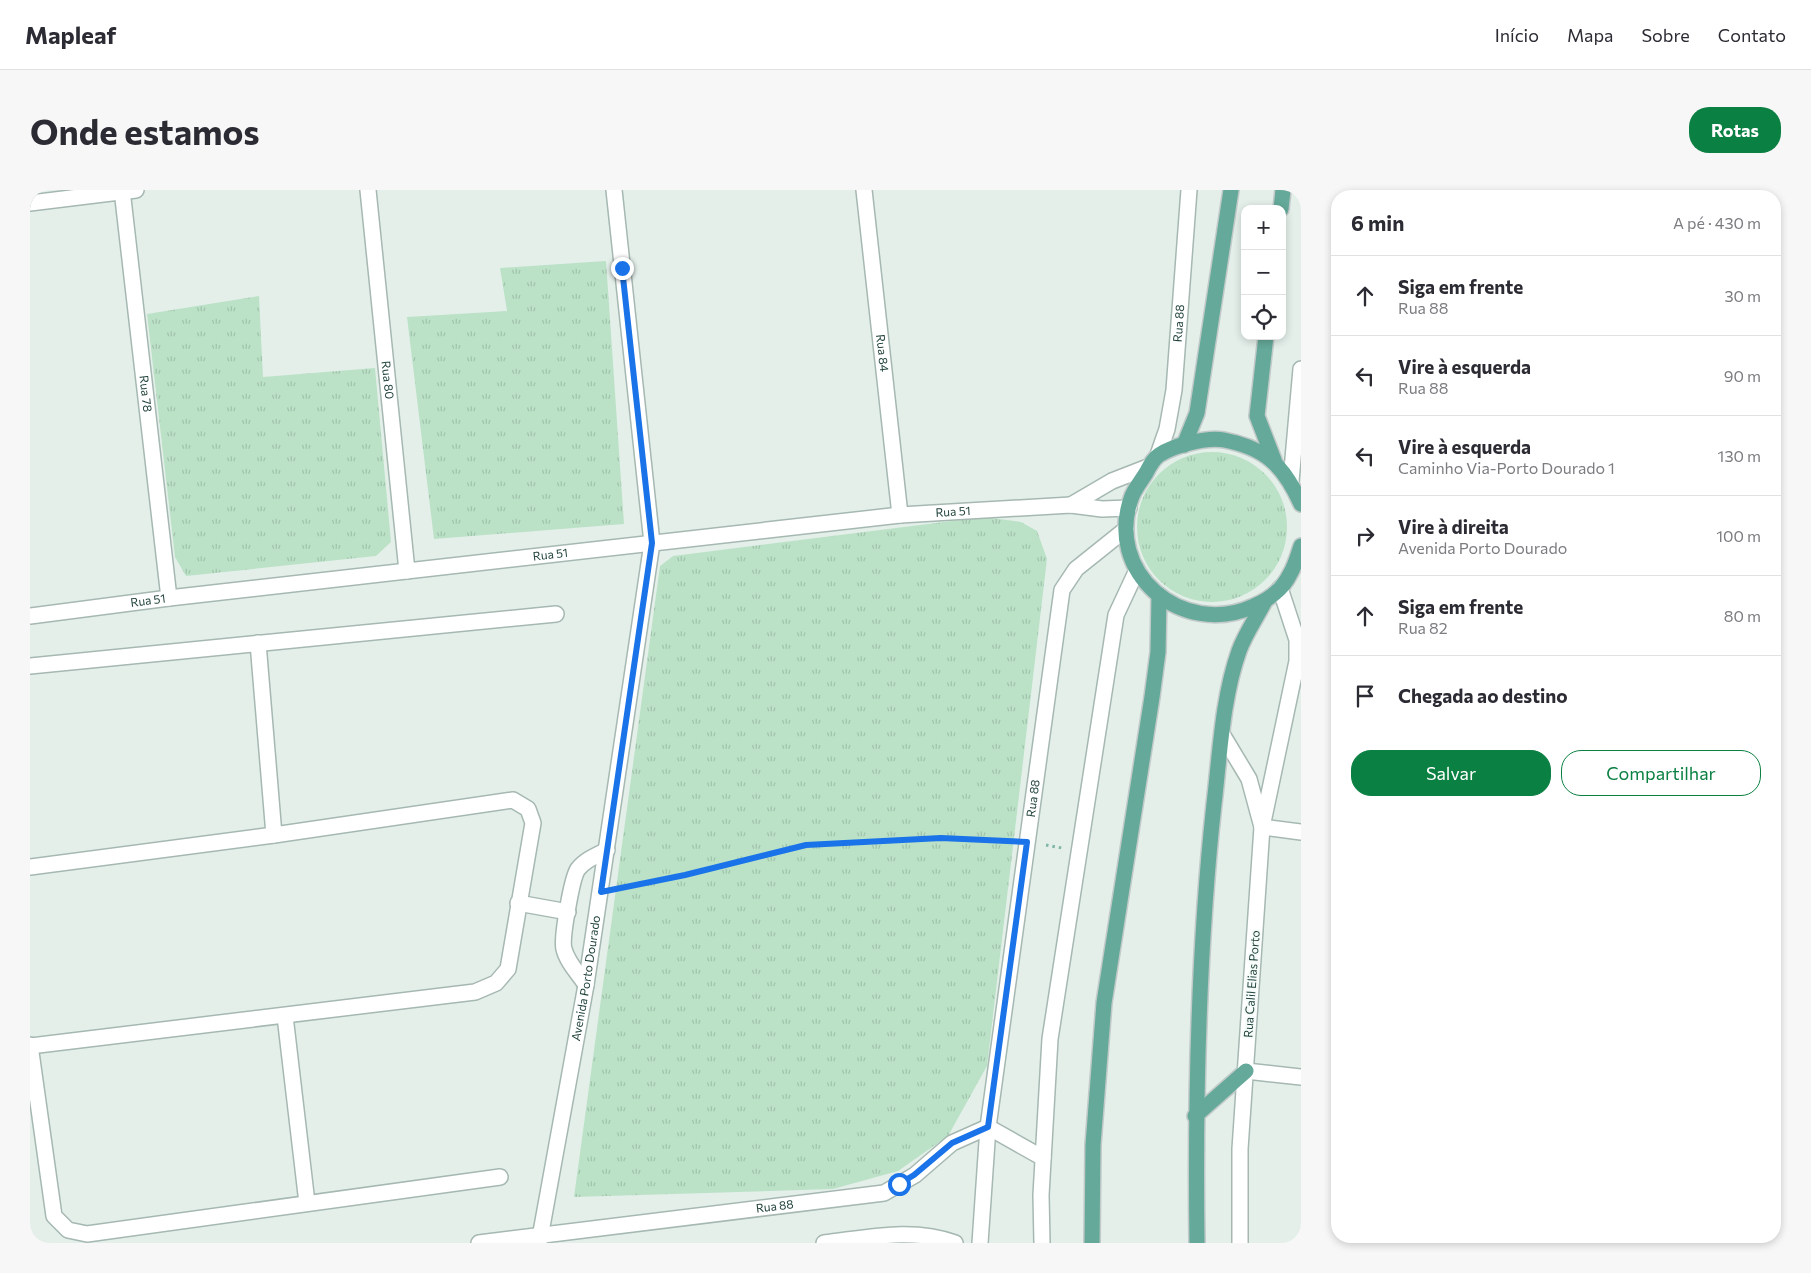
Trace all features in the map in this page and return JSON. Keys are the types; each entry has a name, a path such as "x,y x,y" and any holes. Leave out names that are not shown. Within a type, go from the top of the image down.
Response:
{"main road":[{"path":"1184,445 1197,413 1231,190"},
{"path":"1281,205 1283,190"},
{"path":"1266,340 1257,416 1274,460 1291,481 1301,504"},
{"path":"1274,460 1246,444 1215,439 1184,445 1153,461 1133,495 1129,508 1126,529 1129,550 1137,570 1159,597 1184,611 1211,616 1240,613 1265,601 1296,570 1301,546"},
{"path":"1092,1243 1093,1145 1104,1002 1152,697 1158,652 1159,597"},
{"path":"1197,1243 1195,1116 1199,989 1211,832 1222,734 1239,651 1265,601"},
{"path":"1195,1116 1246,1071"}],"street":[{"name":"Rua 80","path":"368,190 407,571"},
{"name":"Avenida Porto Dourado","path":"540,1240 601,892 652,543 614,190"},
{"name":"Rua 84","path":"864,190 900,515"},
{"name":"Rua 88","path":"1153,461 1167,429 1174,390 1189,190"},
{"path":"30,203 127,191"},
{"name":"Rua 78","path":"127,191 169,598"},
{"path":"1291,481 1301,369"},
{"name":"Rua 51","path":"1071,505 1112,481 1153,461"},
{"name":"Rua 51","path":"30,616 169,598 900,515 1071,505 1102,509 1129,508"},
{"name":"Rua 88","path":"980,1243 988,1127 1062,590 1076,569 1126,529"},
{"path":"1042,1243 1050,1039 1116,615 1137,570"},
{"path":"1280,588 1297,640 1297,661 1262,827 1301,832"},
{"path":"30,666 556,614"},
{"path":"258,644 274,835"},
{"name":"Rua Calil Elias Porto","path":"1222,734 1249,779 1262,827 1240,1149 1240,1243"},
{"path":"30,867 274,835 513,800 528,809 533,823 508,969 496,983 475,992 30,1045 54,1216 68,1230 87,1234 500,1177"},
{"path":"586,985 563,947 568,912 573,880 578,869 587,861 607,850"},
{"path":"518,903 568,912"},
{"path":"285,1016 307,1203"},
{"path":"1246,1071 1301,1077"},
{"name":"Rua 88","path":"540,1240 884,1192 914,1175 952,1143 988,1127"},
{"path":"988,1127 1044,1158"},
{"path":"824,1243 911,1234 929,1236 955,1243"},
{"path":"479,1243 540,1240"}],"path":[{"path":"601,892 685,875 806,845 941,838 1027,842 1080,851"}],"green space":[{"path":"606,261 624,524 434,539 407,317 507,311 500,268"},
{"path":"259,296 263,377 375,368 391,542 376,556 186,576 175,557 147,314"},
{"path":"1212,452 1227,453 1241,458 1265,474 1281,498 1286,512 1286,542 1281,556 1265,580 1241,596 1227,601 1212,602 1197,601 1183,596 1159,580 1143,556 1138,542 1137,527 1138,512 1143,498 1159,474 1183,458 1197,453"},
{"path":"984,517 1021,522 1037,531 1047,559 987,1066 948,1136 898,1171 833,1189 574,1197 660,566 673,556"}],"route":[{"path":"622,268 652,543 601,892 685,875 806,845 941,838 1027,842 988,1127 952,1143 914,1175 899,1184"}]}
